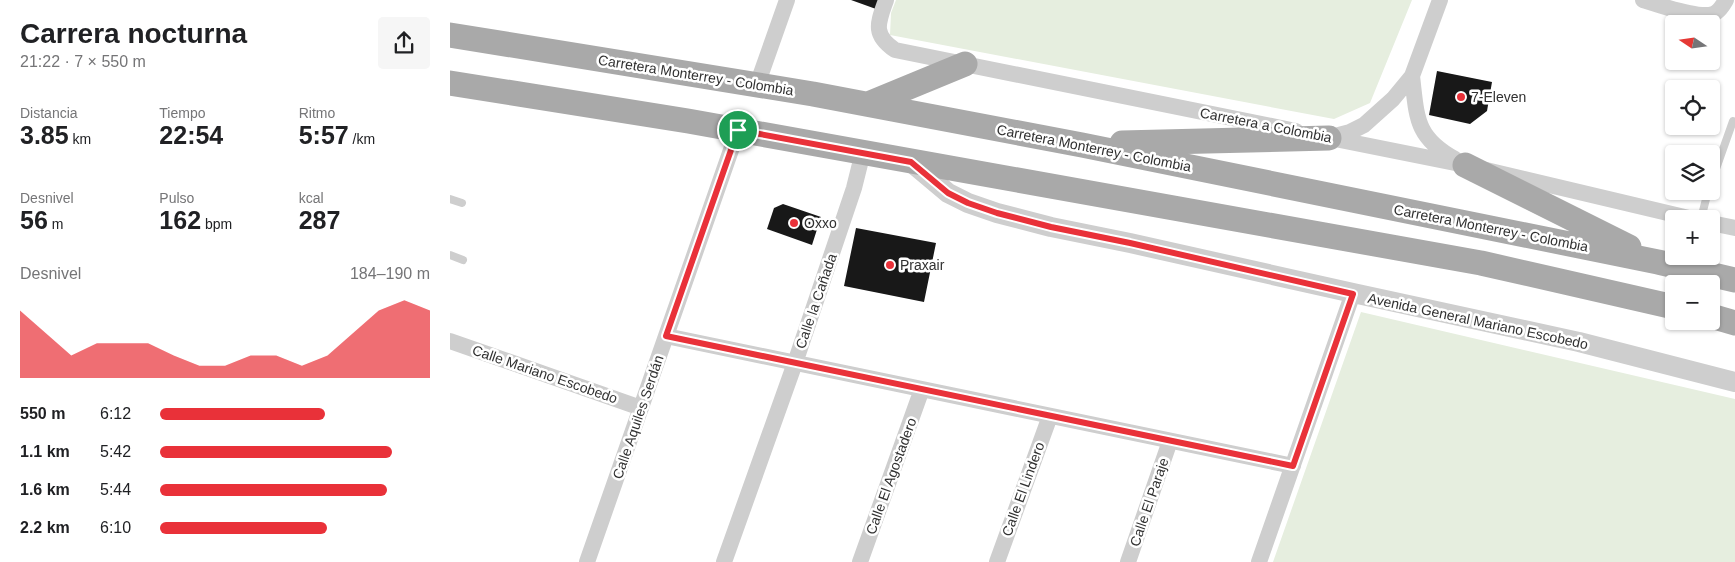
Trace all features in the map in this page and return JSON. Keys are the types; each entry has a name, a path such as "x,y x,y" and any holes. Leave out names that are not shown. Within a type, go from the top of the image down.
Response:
{"main road":[{"name":"Carretera Monterrey - Colombia","path":"450,35 868,104 1082,145 1658,262 1735,280"},
{"path":"868,104 965,64"},
{"path":"450,83 738,130 1481,263 1665,305"},
{"path":"1082,145 1329,138"},
{"path":"1465,164 1658,262"},
{"path":"1720,318 1735,322"}],"street":[{"path":"757,85 787,0"},
{"name":"Carretera a Colombia","path":"886,0 879,20 879,32 883,42 895,50 1465,164 1665,212"},
{"path":"1329,138 1350,132 1364,125 1393,100 1412,76 1440,0"},
{"path":"1643,0 1684,12 1699,14 1713,14 1719,10 1726,0"},
{"path":"1412,76 1416,109 1422,131 1440,151 1465,164"},
{"name":"Calle Aquiles Serdán","path":"587,562 738,130"},
{"name":"Calle la Cañada","path":"724,562 854,188 863,152"},
{"name":"Avenida General Mariano Escobedo","path":"911,162 948,193 968,203 997,213 1051,227 1353,294 1579,342 1735,382"},
{"path":"1720,225 1735,228"},
{"path":"1259,562 1353,294"},
{"path":"666,336 1293,466"},
{"name":"Calle Mariano Escobedo","path":"450,341 641,408"},
{"name":"Calle El Agostadero","path":"860,562 922,389"},
{"name":"Calle El Lindero","path":"997,562 1050,416"},
{"name":"Calle El Paraje","path":"1128,562 1170,441"}],"lane":[{"path":"1720,158 1733,121"},
{"path":"450,199 462,203"},
{"path":"450,255 463,260"}],"green space":[{"path":"896,0 1412,0 1370,103 1334,119 890,35 891,13"},
{"path":"1361,312 1735,399 1735,562 1273,562"}],"building":[{"path":"851,0 879,0 876,9"},
{"name":"7-Eleven","path":"1437,71 1492,82 1487,111 1470,124 1429,115"},
{"name":"Oxxo","path":"783,204 821,217 812,245 767,229 774,208"},
{"name":"Praxair","path":"856,228 936,243 924,302 844,286"}],"place":[{"name":"7-Eleven","path":"1461,97"},
{"name":"Oxxo","path":"794,223"},
{"name":"Praxair","path":"890,265"}],"route":[{"path":"738,130 911,162 948,193 968,203 997,213 1051,227 1353,294 1293,466 666,336 738,130"}]}
